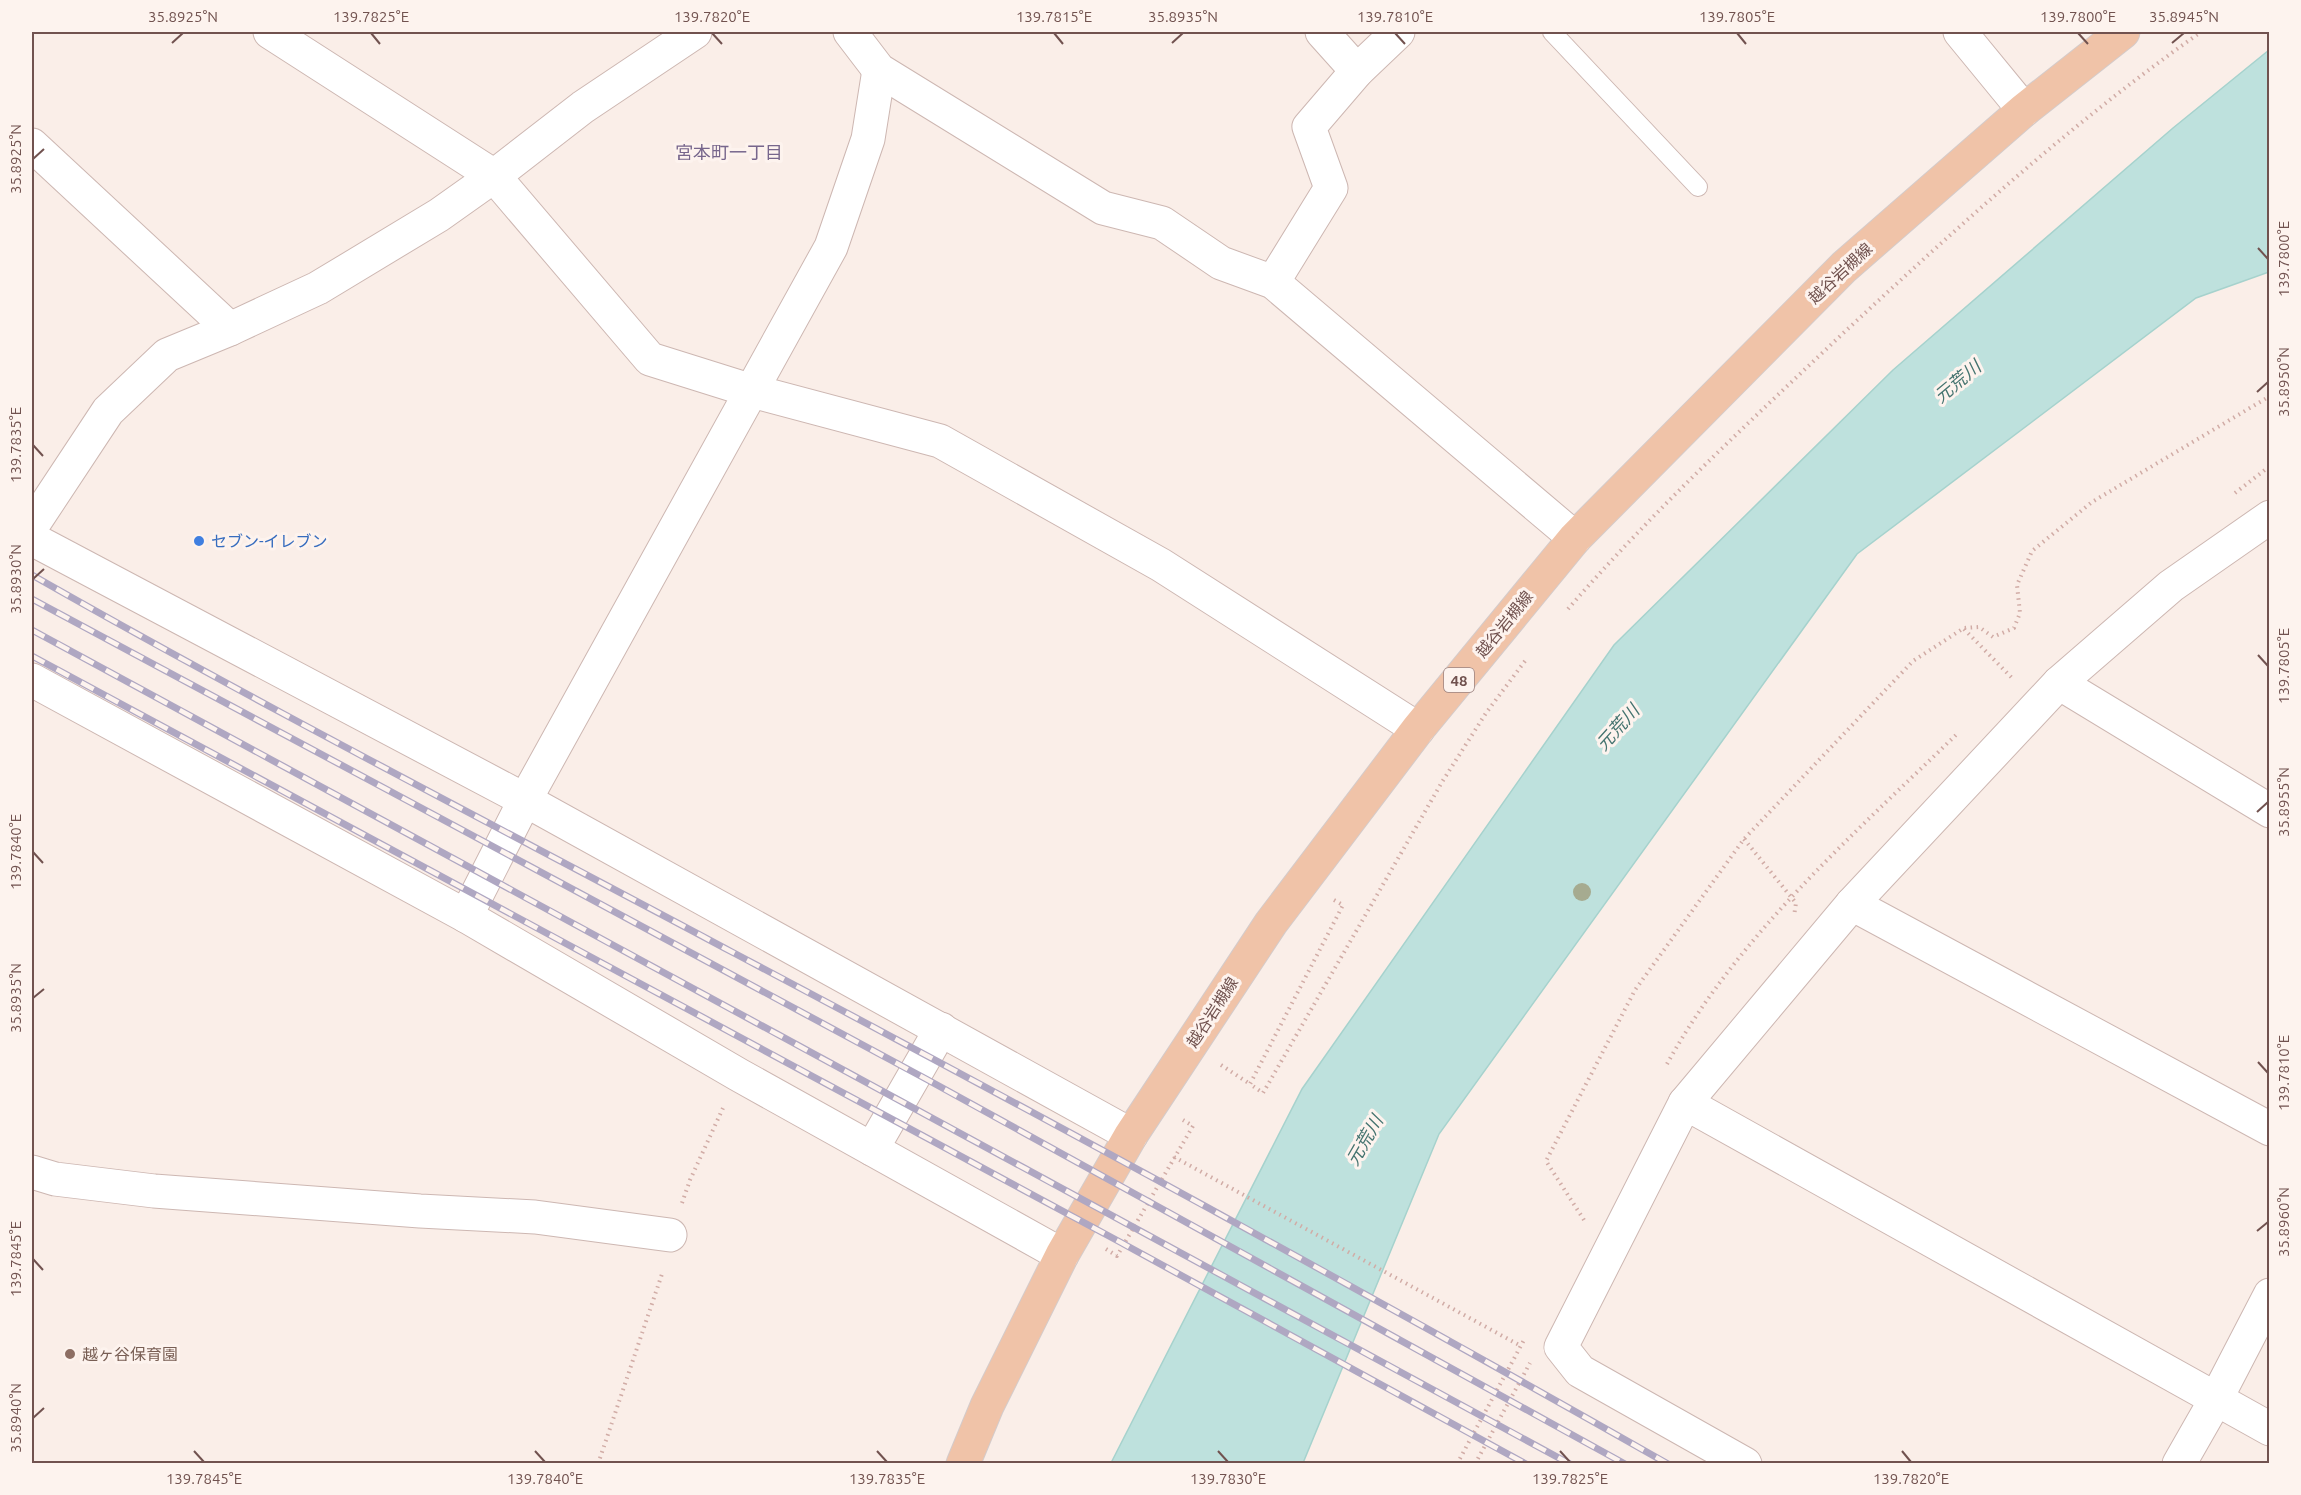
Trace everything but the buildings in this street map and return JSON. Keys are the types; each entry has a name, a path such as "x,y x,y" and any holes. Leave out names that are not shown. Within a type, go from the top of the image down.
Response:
{"main road":[{"name":"越谷岩槻線","path":"963,1464 987,1406 1062,1255 1131,1135 1271,923 1418,729 1575,537 1844,267 2024,110 2123,32"}],"street":[{"path":"270,32 494,176 650,359 753,391 940,441 1161,565 1418,729"},
{"path":"32,526 108,411 167,355 318,288 439,215 494,176 583,106 695,32"},
{"path":"850,32 879,70 1103,208 1162,223 1221,263 1273,282 1575,537"},
{"path":"1322,32 1357,71"},
{"path":"1273,282 1331,188 1309,127 1357,71 1398,32"},
{"path":"1959,32 2024,110"},
{"path":"466,916 525,800 831,247 868,139 879,70"},
{"path":"32,145 230,329"},
{"path":"1744,1464 1580,1371 1561,1347 1685,1103 1852,904 2059,682 2171,586 2270,517"},
{"path":"32,539 525,800 1131,1135"},
{"path":"32,680 466,916 729,1069 1062,1255"},
{"path":"2059,682 2270,811"},
{"path":"1852,904 2270,1129"},
{"path":"872,1149 941,1029"},
{"path":"1685,1103 2215,1401 2270,1429"},
{"path":"32,1172 55,1179 154,1191 420,1212 535,1217 670,1235"},
{"path":"2179,1464 2215,1401 2270,1294"}],"lane":[{"path":"1552,32 1698,187"}],"path":[{"path":"1560,618 1606,565 1741,429 1943,240 2067,135 2201,32"},
{"path":"2059,126 2067,135"},
{"path":"1584,1220 1546,1161 1635,990 1744,839 1913,661 1964,628 1979,627 1993,637 2014,628 2020,613 2017,585 2032,551 2092,502 2270,396"},
{"path":"1964,628 2014,680"},
{"path":"1228,1070 1263,1093 1442,782 1486,713 1531,653"},
{"path":"1744,839 1796,903 1795,912"},
{"path":"1250,1084 1343,905 1334,900 1327,909"},
{"path":"1175,1115 1193,1126 1174,1156 1521,1346"},
{"path":"1475,1464 1533,1356 1561,1347"},
{"path":"1459,1461 1464,1464"}],"water":[{"name":"元荒川","path":"2269,50 2269,272 2196,298 1857,554 1439,1134 1303,1463 1111,1463 1302,1089 1614,645 1893,370 2173,128"}],"railway":[{"path":"32,575 293,719 850,1014 1318,1268 1668,1464"},
{"path":"32,599 928,1080 1625,1464"},
{"path":"32,630 1570,1464"},
{"path":"32,656 1120,1242 1526,1464"}],"place":[{"name":"セブン-イレブン","path":"199,541"},
{"name":"越ヶ谷保育園","path":"70,1354"}],"district":[{"name":"宮本町一丁目","path":"729,152"}]}
